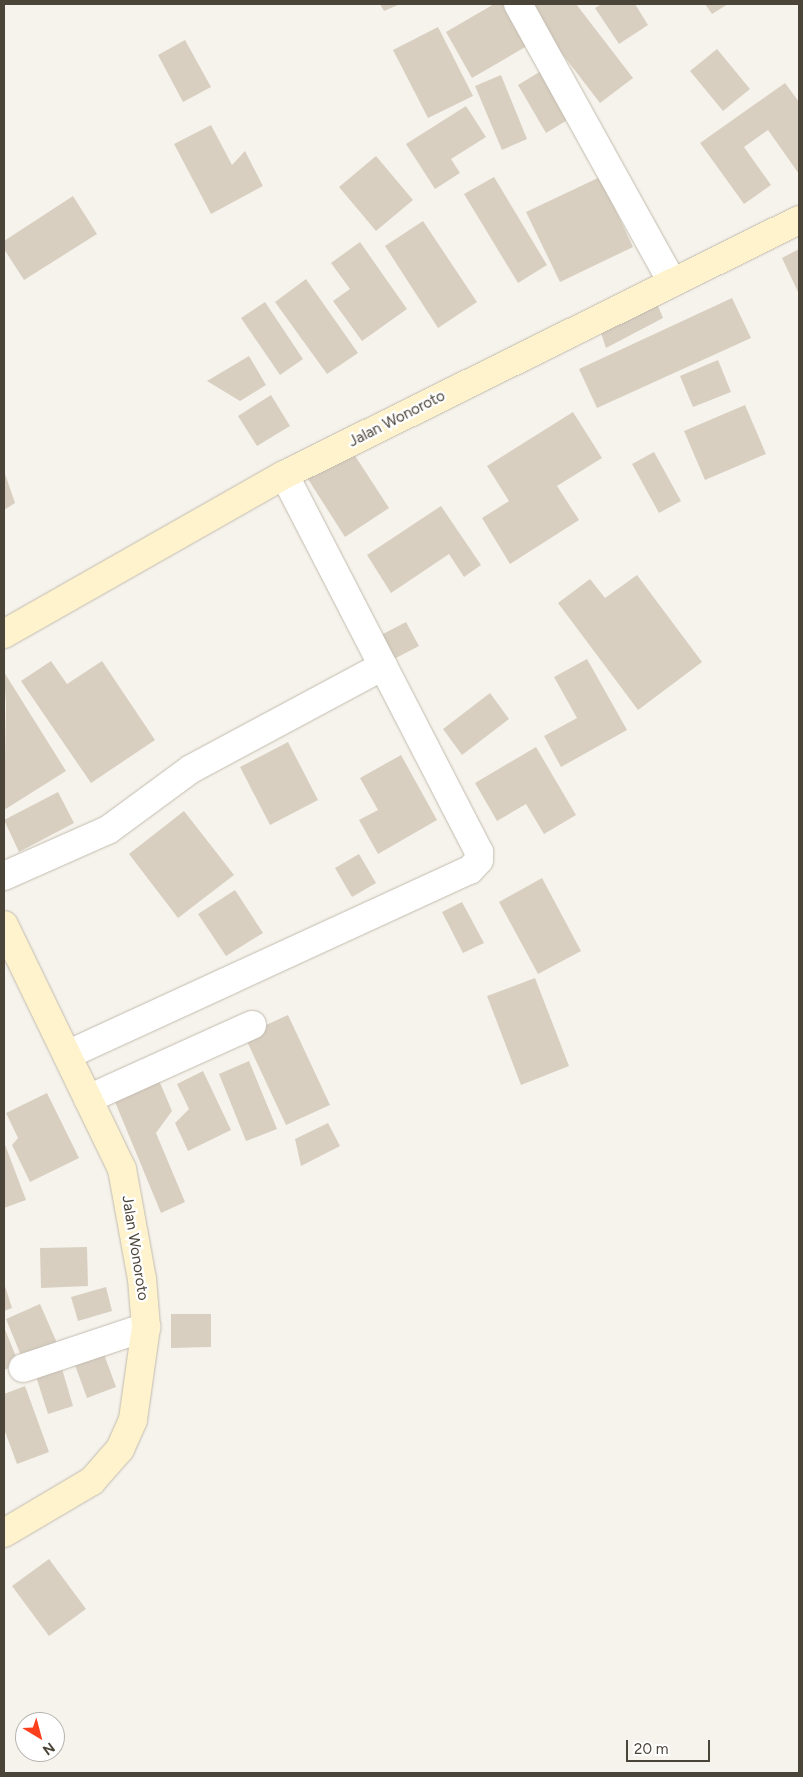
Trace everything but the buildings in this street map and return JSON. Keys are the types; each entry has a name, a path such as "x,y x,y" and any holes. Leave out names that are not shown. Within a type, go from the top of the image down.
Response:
{"street":[{"path":"518,4 672,282"},
{"name":"Jalan Wonoroto","path":"4,634 284,475 799,220"},
{"path":"66,1055 470,870 479,860 479,852 284,475"},
{"path":"4,876 108,830 192,769 383,666"},
{"name":"Jalan Wonoroto","path":"4,925 122,1169 142,1279 146,1327 133,1420 120,1450 92,1481 4,1533"},
{"path":"88,1099 252,1025"},
{"path":"23,1368 146,1327"}]}
